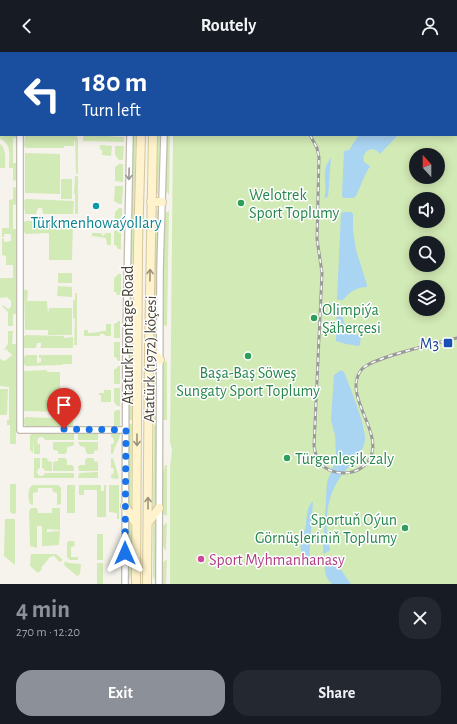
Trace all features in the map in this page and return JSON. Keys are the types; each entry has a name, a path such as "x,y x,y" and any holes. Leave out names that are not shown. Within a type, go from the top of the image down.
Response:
{"main road":[{"name":"Atatürk (1972) köçesi","path":"134,582 141,136"},
{"name":"Atatürk (1972) köçesi","path":"149,582 149,348 153,136"},
{"path":"151,202 162,202"},
{"path":"149,348 160,360"},
{"path":"125,506 136,524"},
{"path":"148,523 159,508"}],"street":[{"path":"20,136 20,430 126,430"},
{"name":"Ataturk Frontage Road","path":"125,584 130,136"},
{"name":"Ataturk Frontage Road","path":"159,584 160,360 164,136"}],"green space":[{"path":"0,136 17,136 16,138 13,138 13,163 17,163 16,180 13,181 13,168 9,168 8,147 4,141 0,139"},
{"path":"25,136 76,136 78,138 78,174 76,174 75,141 74,146 64,146 64,148 26,148 24,146"},
{"path":"133,136 136,136 132,290 132,420 129,420 130,239"},
{"path":"158,136 160,136 158,195 156,194"},
{"path":"166,136 170,136 169,195 165,189"},
{"name":"Olimpiýa Şäherçesi","path":"173,136 457,136 457,584 170,584 170,467 172,450 170,442"},
{"path":"83,137 124,137 124,142 83,141"},
{"path":"0,144 5,152 5,168 0,168"},
{"path":"100,145 112,146 111,156 102,155"},
{"path":"115,146 124,146 123,160 119,160 115,155"},
{"path":"25,153 60,154 60,194 25,193"},
{"path":"119,164 123,164 123,182 115,181 115,167"},
{"path":"75,176 78,176 78,214 75,214"},
{"path":"61,179 72,179 72,199 61,199"},
{"path":"115,186 123,186 122,204 114,201"},
{"path":"13,187 17,188 17,204 13,205 13,229 17,229 16,314 13,314 13,326 8,326 8,312 2,306 3,305 8,309 11,307 11,301 7,297 0,298 0,278 13,278 13,265 6,265 6,256 2,255 2,238 4,239 4,242 11,241 11,234 4,234 4,237 2,237 2,228 9,228 9,200 13,199"},
{"path":"26,199 74,201 73,214 43,214 42,208 38,208 36,214 25,214 24,201"},
{"path":"119,208 122,208 122,227 114,227 115,212"},
{"path":"157,209 158,211 156,348 154,346"},
{"path":"169,211 167,326 164,325 163,321 164,217 165,213"},
{"path":"37,221 37,227 42,227 42,222 40,221 73,221 72,260 49,260 49,233 26,234 24,232 24,222"},
{"path":"114,231 121,231 121,249 118,249 116,245 114,245"},
{"path":"92,233 101,233 103,236 106,233 111,233 111,245 107,245 106,238 92,236"},
{"path":"58,273 72,273 72,283 58,283"},
{"path":"118,274 121,274 121,295 117,295 116,292 114,292 114,278"},
{"path":"58,286 72,287 72,297 57,296"},
{"path":"25,289 28,291 27,301 47,301 48,314 49,308 72,308 72,335 48,335 48,330 25,330"},
{"path":"75,293 77,293 77,345 74,345 75,319 73,318 73,300 75,300"},
{"path":"120,321 120,338 114,338 114,324"},
{"path":"106,324 111,324 111,336 106,336 102,333 99,336 84,336 84,330 88,330 88,333 106,331"},
{"path":"8,331 13,331 12,344 16,344 16,444 10,444 10,425 7,425 7,420 9,420 9,387 0,386 0,359 5,361 12,355 6,349 3,351 8,344"},
{"path":"26,335 64,336 64,338 73,337 73,348 39,348 41,347 41,343 37,343 36,348 25,348 23,347 23,337"},
{"path":"114,342 120,342 120,361 114,357"},
{"path":"26,355 37,355 37,363 41,362 39,355 72,355 72,364 26,366 23,363"},
{"path":"167,361 167,420 163,420 163,366"},
{"path":"155,362 157,363 157,420 154,420"},
{"path":"120,366 120,384 114,384 114,369"},
{"path":"47,370 47,372 60,372 60,396 72,396 71,416 60,416 60,412 24,411 24,371"},
{"path":"114,388 120,388 120,406 117,406 114,402"},
{"path":"0,389 8,389 7,415 0,415"},
{"path":"104,390 111,390 111,402 101,402 101,395 99,395 99,393 104,393"},
{"path":"120,410 120,427 114,427 114,412"},
{"path":"26,417 73,419 73,427 26,427 23,420"},
{"path":"129,424 132,424 131,509 128,503"},
{"path":"154,425 157,425 156,503 153,509"},
{"path":"32,433 74,433 74,440 45,440 41,437 38,438 37,441 38,444 40,444 40,454 34,454 34,436 33,453 30,450 30,436"},
{"path":"78,433 98,433 98,440 78,440"},
{"path":"111,433 120,433 113,454 111,454 111,444 113,444 114,441 111,437"},
{"path":"53,442 74,442 74,445 67,447 67,452 65,454 58,454 58,451 53,450"},
{"path":"78,442 98,442 98,450 94,451 94,454 87,454 85,447 80,446"},
{"path":"34,458 40,458 40,468 37,472 38,475 41,476 45,473 74,473 74,478 34,478"},
{"path":"42,458 47,458 48,461 52,462 52,471 45,471 42,468"},
{"path":"58,458 65,458 67,460 67,465 72,465 74,467 74,471 53,471 53,462 58,461"},
{"path":"87,458 94,458 94,461 98,462 98,471 79,471 78,467 80,465 85,465 85,460"},
{"path":"111,458 113,458 119,478 116,479 111,478 114,471 113,468 111,468"},
{"path":"165,465 167,465 167,516 163,514 162,510 163,474"},
{"path":"98,472 98,478 78,478 79,473"},
{"path":"10,484 16,484 16,513 13,514 10,512"},
{"path":"58,485 61,488 61,504 57,505 57,493 53,492 52,488 38,488 38,492 33,493 33,505 30,504 28,497 31,486"},
{"path":"67,485 75,485 75,513 67,513"},
{"path":"79,485 101,485 101,491 104,491 104,485 106,485 106,517 97,517 97,490 84,490 84,495 79,495"},
{"path":"109,485 119,485 119,519 117,519 117,513 109,512"},
{"path":"31,508 37,508 38,513 52,513 52,508 60,508 60,530 47,529 47,532 60,531 59,545 42,546 42,526 37,526 37,548 30,546 29,511"},
{"path":"128,518 131,524 131,576 128,582"},
{"path":"156,518 155,581 153,575 153,526"},
{"path":"5,519 15,520 15,565 4,556"},
{"path":"167,522 166,551 162,545 162,527"},
{"path":"97,534 103,534 103,560 97,560"},
{"path":"74,541 75,546 71,547 71,557 78,557 78,560 70,560 67,557 67,542"},
{"path":"31,554 56,554 63,560 60,562 54,556 50,557 38,573 30,566"},
{"path":"167,559 166,584 162,584 162,563"},
{"path":"65,561 69,563 81,564 80,574 77,576 64,565"},
{"path":"97,563 103,563 103,584 97,584"}],"water":[{"path":"358,136 397,136 380,154 374,149 366,152 364,155 364,162 370,166 356,196 353,198 343,198 344,151 349,150"},
{"path":"331,158 328,197 324,198 326,188 325,173 327,163"},
{"path":"343,212 351,212 353,214 353,230 356,250 367,287 354,290 343,300 337,300 341,214"},
{"path":"337,305 342,306 343,321 348,328 352,332 361,336 359,346 336,341"},
{"path":"341,370 344,372 357,406 365,434 365,440 360,454 344,472 332,493 327,517 327,535 330,550 324,554 327,482 336,454 335,435 331,420 334,375"},
{"path":"313,501 309,561 304,557 301,544 308,510"},
{"path":"333,561 351,584 332,584 330,582 325,573 325,566"}],"railway":[{"path":"311,136 317,148 319,157 317,239 322,273 314,446 320,463 333,471 349,473 363,467 369,461 373,443 371,432 358,399 356,389 357,378 362,369 368,364 392,355 457,338"}],"place":[{"name":"Welotrek Sport Toplumy","path":"241,203"},
{"name":"Türkmenhowaýollary","path":"96,206"},
{"name":"Olimpiýa Şäherçesi","path":"314,318"},
{"name":"M3","path":"448,343"},
{"name":"Başa-Baş Söweş Sungaty Sport Toplumy","path":"248,356"},
{"name":"Türgenleşik zaly","path":"287,458"},
{"name":"Sportuň Oýun Görnüşleriniň Toplumy","path":"405,528"},
{"name":"Sport Myhmanhanasy","path":"201,559"}],"route":[{"path":"64,429 126,430 125,553"}]}
